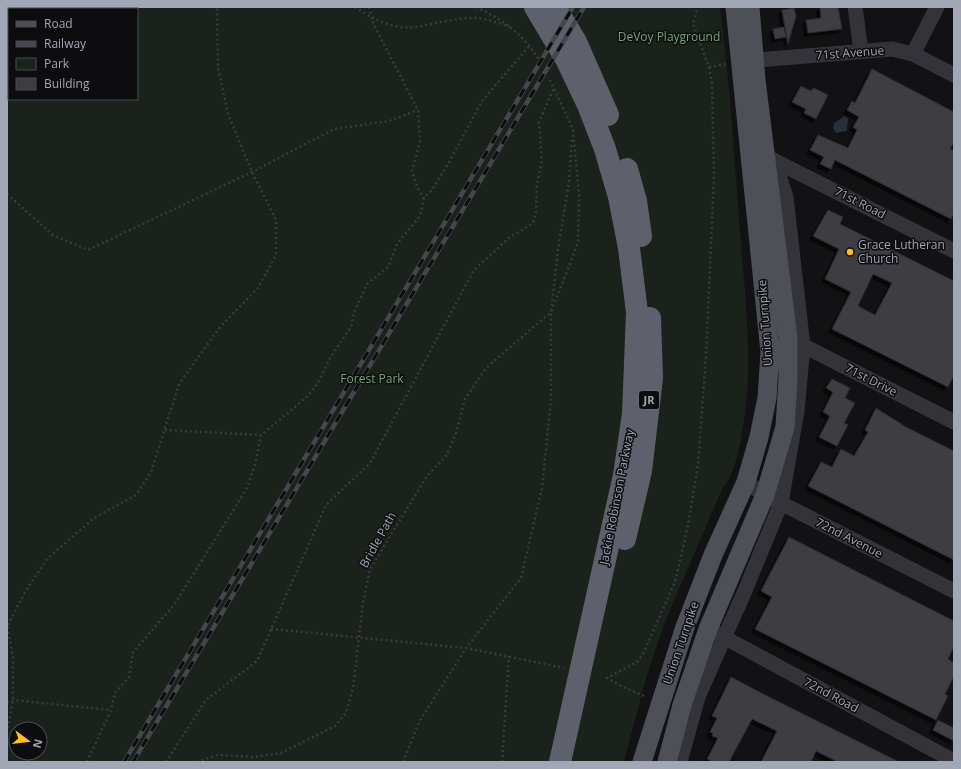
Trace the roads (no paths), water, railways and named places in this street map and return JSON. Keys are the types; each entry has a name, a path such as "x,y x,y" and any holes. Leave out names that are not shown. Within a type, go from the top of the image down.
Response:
{"highway":[{"name":"Jackie Robinson Parkway","path":"535,7 566,59 588,105 605,149 619,197 629,248 637,312 633,414 624,475 560,762"},
{"name":"Jackie Robinson Parkway","path":"555,7 576,42 596,85 621,148 636,201 650,295 652,378 641,471 571,762"}],"main road":[{"name":"Union Turnpike","path":"642,762 685,627 713,555 746,482 759,437 767,398 770,352 735,7"},
{"name":"Union Turnpike","path":"668,762 682,705 716,633 773,499 785,427 788,379 796,342 770,158 741,62 750,7"}],"street":[{"path":"855,7 861,51"},
{"path":"913,54 937,7"},
{"name":"71st Avenue","path":"741,62 892,49 913,54 954,75"},
{"name":"71st Road","path":"770,158 954,251"},
{"name":"71st Drive","path":"796,342 954,422"},
{"name":"72nd Avenue","path":"746,482 773,499 954,591"},
{"name":"72nd Road","path":"716,633 954,761"},
{"name":"Union Turnpike","path":"680,762 716,633"}],"railway":[{"path":"124,762 573,7"},
{"path":"133,762 584,7"}],"place":[{"name":"Grace Lutheran Church","path":"850,252"}],"park label":[{"name":"DeVoy Playground","path":"669,37"},
{"name":"Forest Park","path":"372,379"}]}
